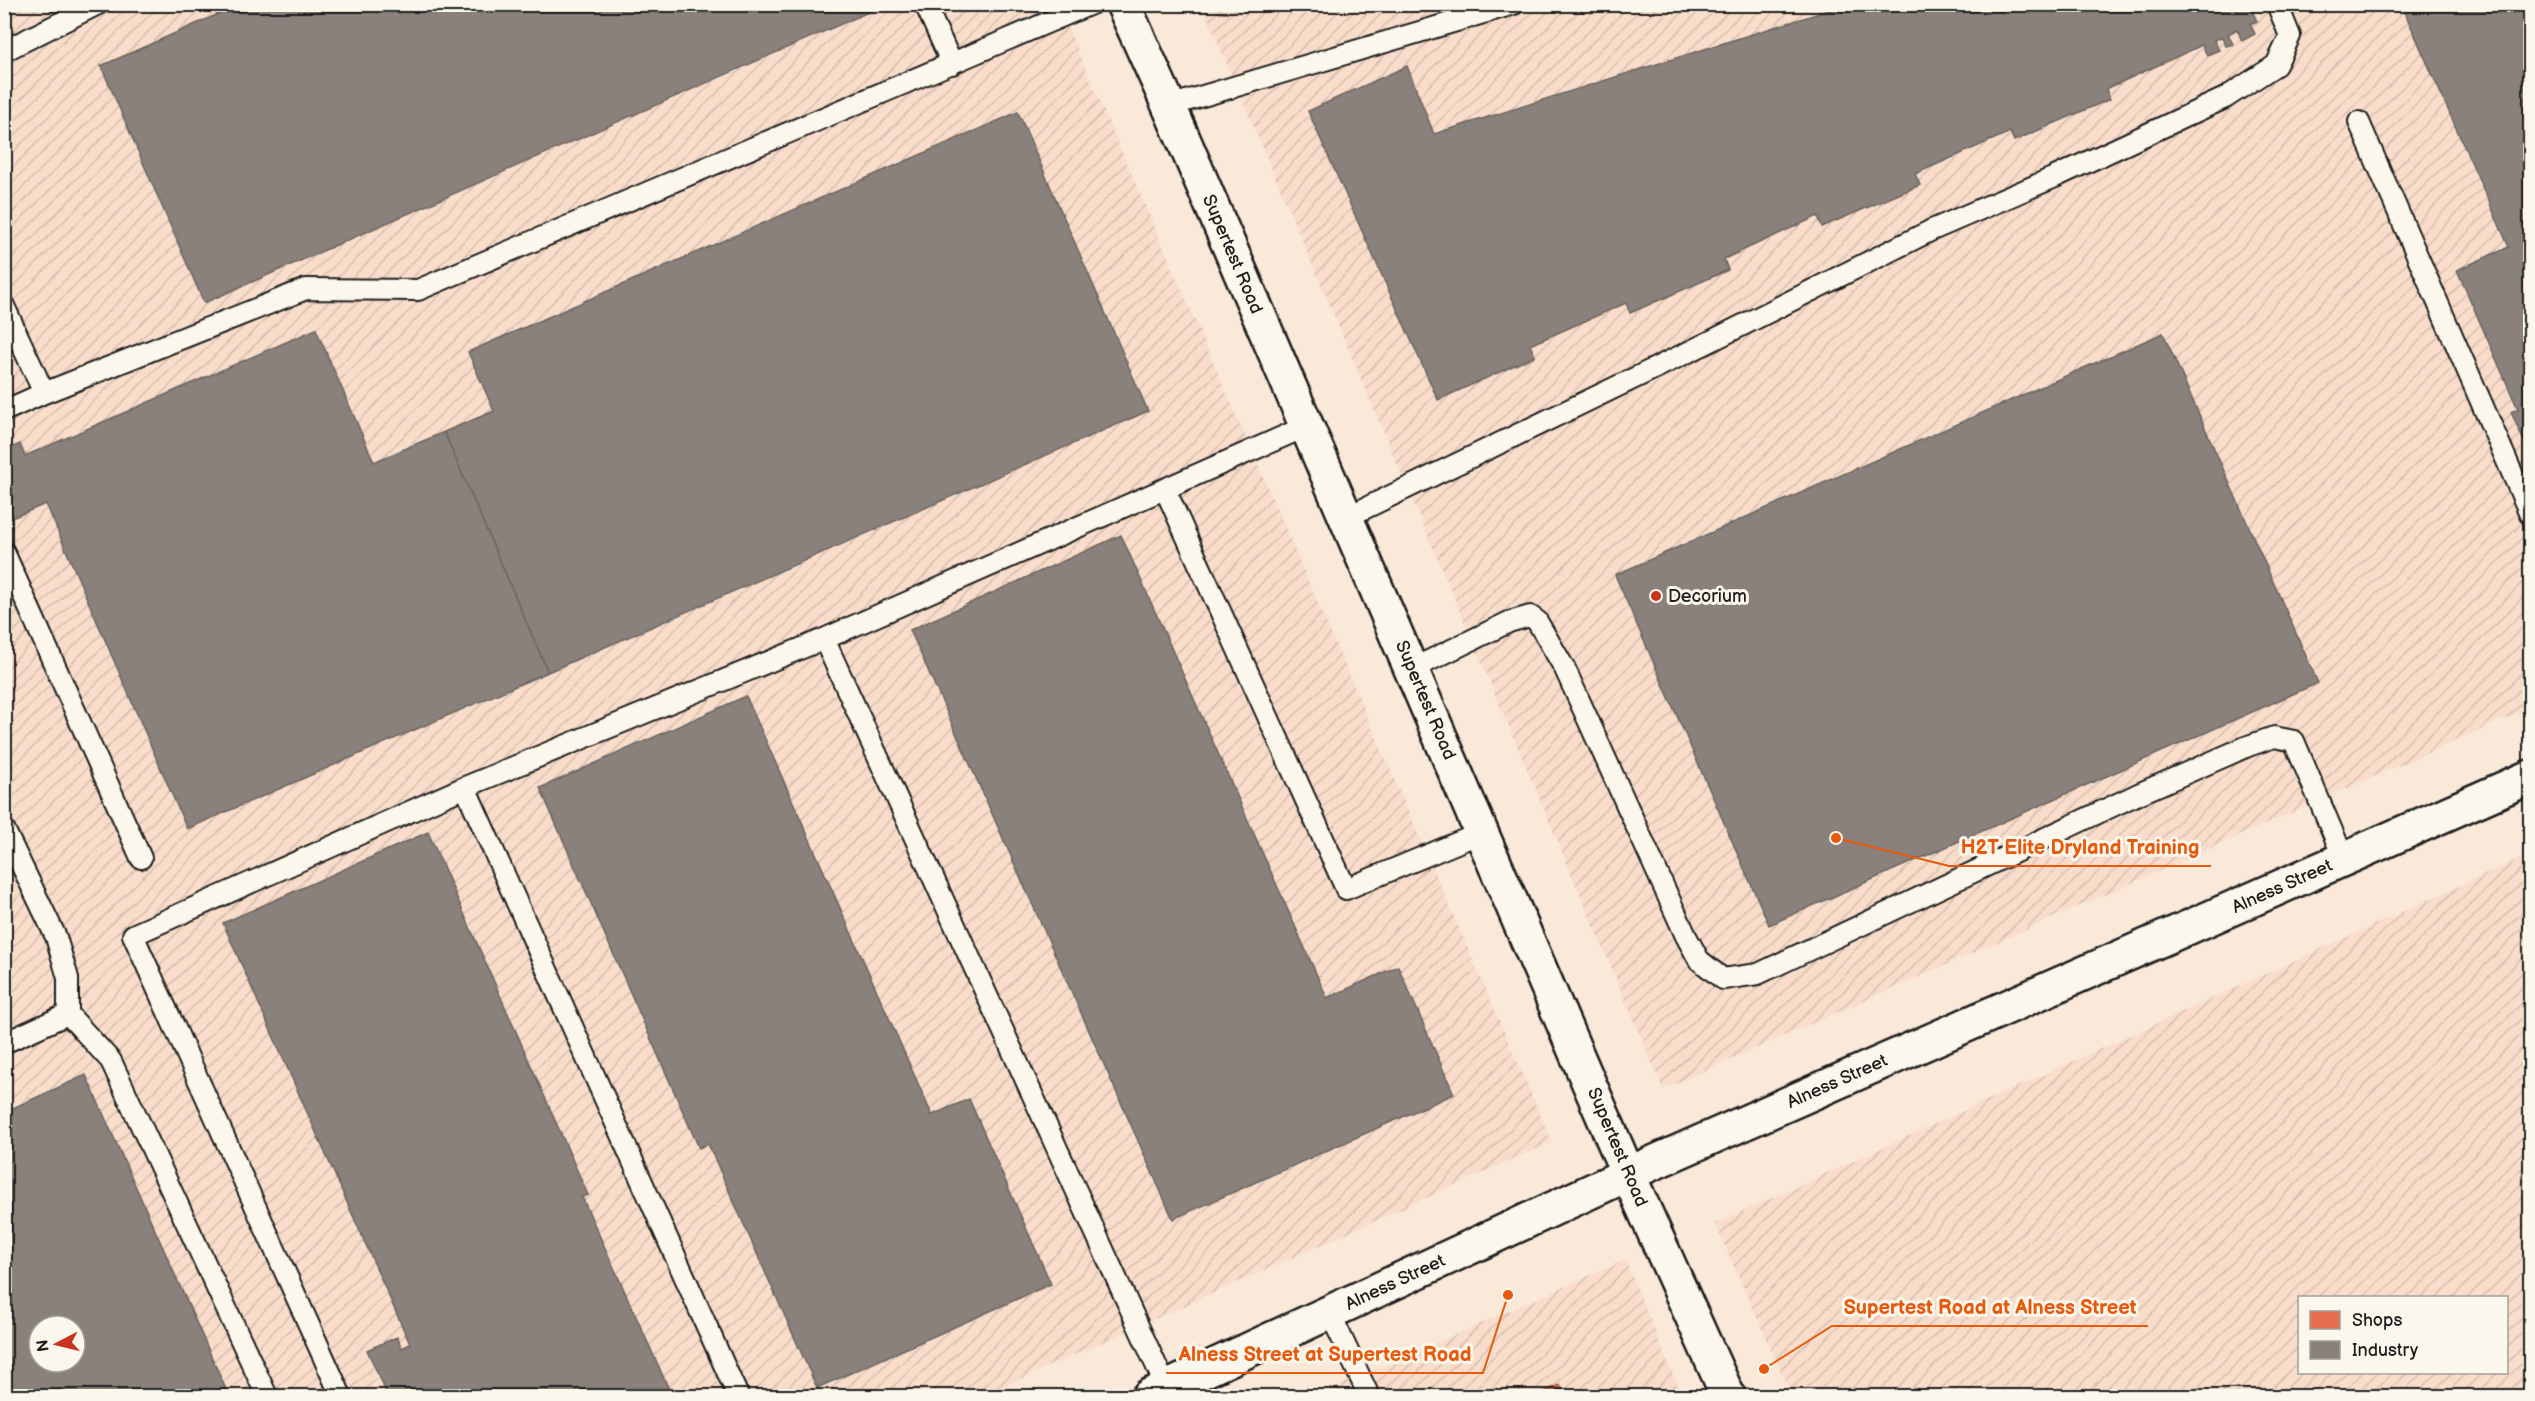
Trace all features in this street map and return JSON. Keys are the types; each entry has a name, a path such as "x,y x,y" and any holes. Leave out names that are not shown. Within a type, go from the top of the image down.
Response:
{"street":[{"name":"Supertest Road","path":"1124,4 1483,832 1628,1174 1728,1396"},
{"name":"Alness Street","path":"1158,1393 1628,1174 2530,777"}],"lane":[{"path":"4,51 98,4"},
{"path":"925,4 952,64"},
{"path":"4,411 306,289 418,290 1091,4"},
{"path":"1169,106 1514,4"},
{"path":"1347,517 1696,348 1932,230 2055,177 2225,98 2276,65 2290,36 2277,4"},
{"path":"2359,122 2530,514"},
{"path":"4,306 44,393"},
{"path":"340,1396 133,935 465,787 824,639 1307,426"},
{"path":"1165,489 1346,889 1483,832"},
{"path":"4,552 141,858"},
{"path":"1412,669 1509,622 1530,616 1537,621 1565,669 1686,936 1699,960 1723,979 1758,974 2136,795 2274,737 2294,741 2344,859"},
{"path":"824,639 1158,1393"},
{"path":"465,787 738,1396"},
{"path":"4,829 56,937 68,978 68,1014 111,1061 267,1396"},
{"path":"4,1043 68,1014"},
{"path":"1330,1313 1369,1396"}],"shaded area":[{"path":"5,5 1058,5 1552,1142 982,1396 5,1396"},
{"path":"1202,5 2530,5 2530,708 1663,1089"},
{"path":"2530,854 2530,1396 1792,1396 1715,1224"},
{"path":"1625,1260 1682,1396 1316,1396"}],"building: Shops":[{"path":"1560,1385 1565,1396 1534,1396"}],"building: Industry":[{"path":"241,4 887,4 204,303 101,66"},
{"path":"1848,4 2249,4 2257,21 2250,24 2255,34 2242,41 2237,29 2228,34 2233,44 2226,46 2222,37 2214,40 2219,50 2207,55 2202,45 2106,89 2110,99 2014,141 2010,132 1915,174 1920,185 1822,227 1818,216 1724,259 1728,270 1630,313 1626,303 1530,345 1535,356 1438,400 1308,111 1407,66 1434,134"},
{"path":"2401,4 2530,4 2530,455 2511,412 2518,409 2457,270 2509,247"},
{"path":"1018,112 1148,411 548,672 444,432 494,411 468,352"},
{"path":"316,329 374,462 444,432 548,672 187,829 46,504 14,517 4,495 4,451 20,444 25,456"},
{"path":"2163,333 2318,683 1769,925 1615,575"},
{"path":"1121,535 1327,998 1398,966 1454,1094 1173,1219 910,630"},
{"path":"746,696 932,1115 969,1099 1051,1284 817,1388 708,1144 699,1148 540,788"},
{"path":"428,832 588,1195 582,1197 672,1396 388,1396 367,1350 397,1337 402,1348 410,1344 223,923"},
{"path":"86,1075 229,1396 4,1396 4,1112"}],"place":[{"name":"Decorium","path":"1656,596"},
{"name":"H2T Elite Dryland Training","path":"1836,838"},
{"name":"Alness Street at Supertest Road","path":"1508,1295"},
{"name":"Supertest Road at Alness Street","path":"1764,1369"}]}
